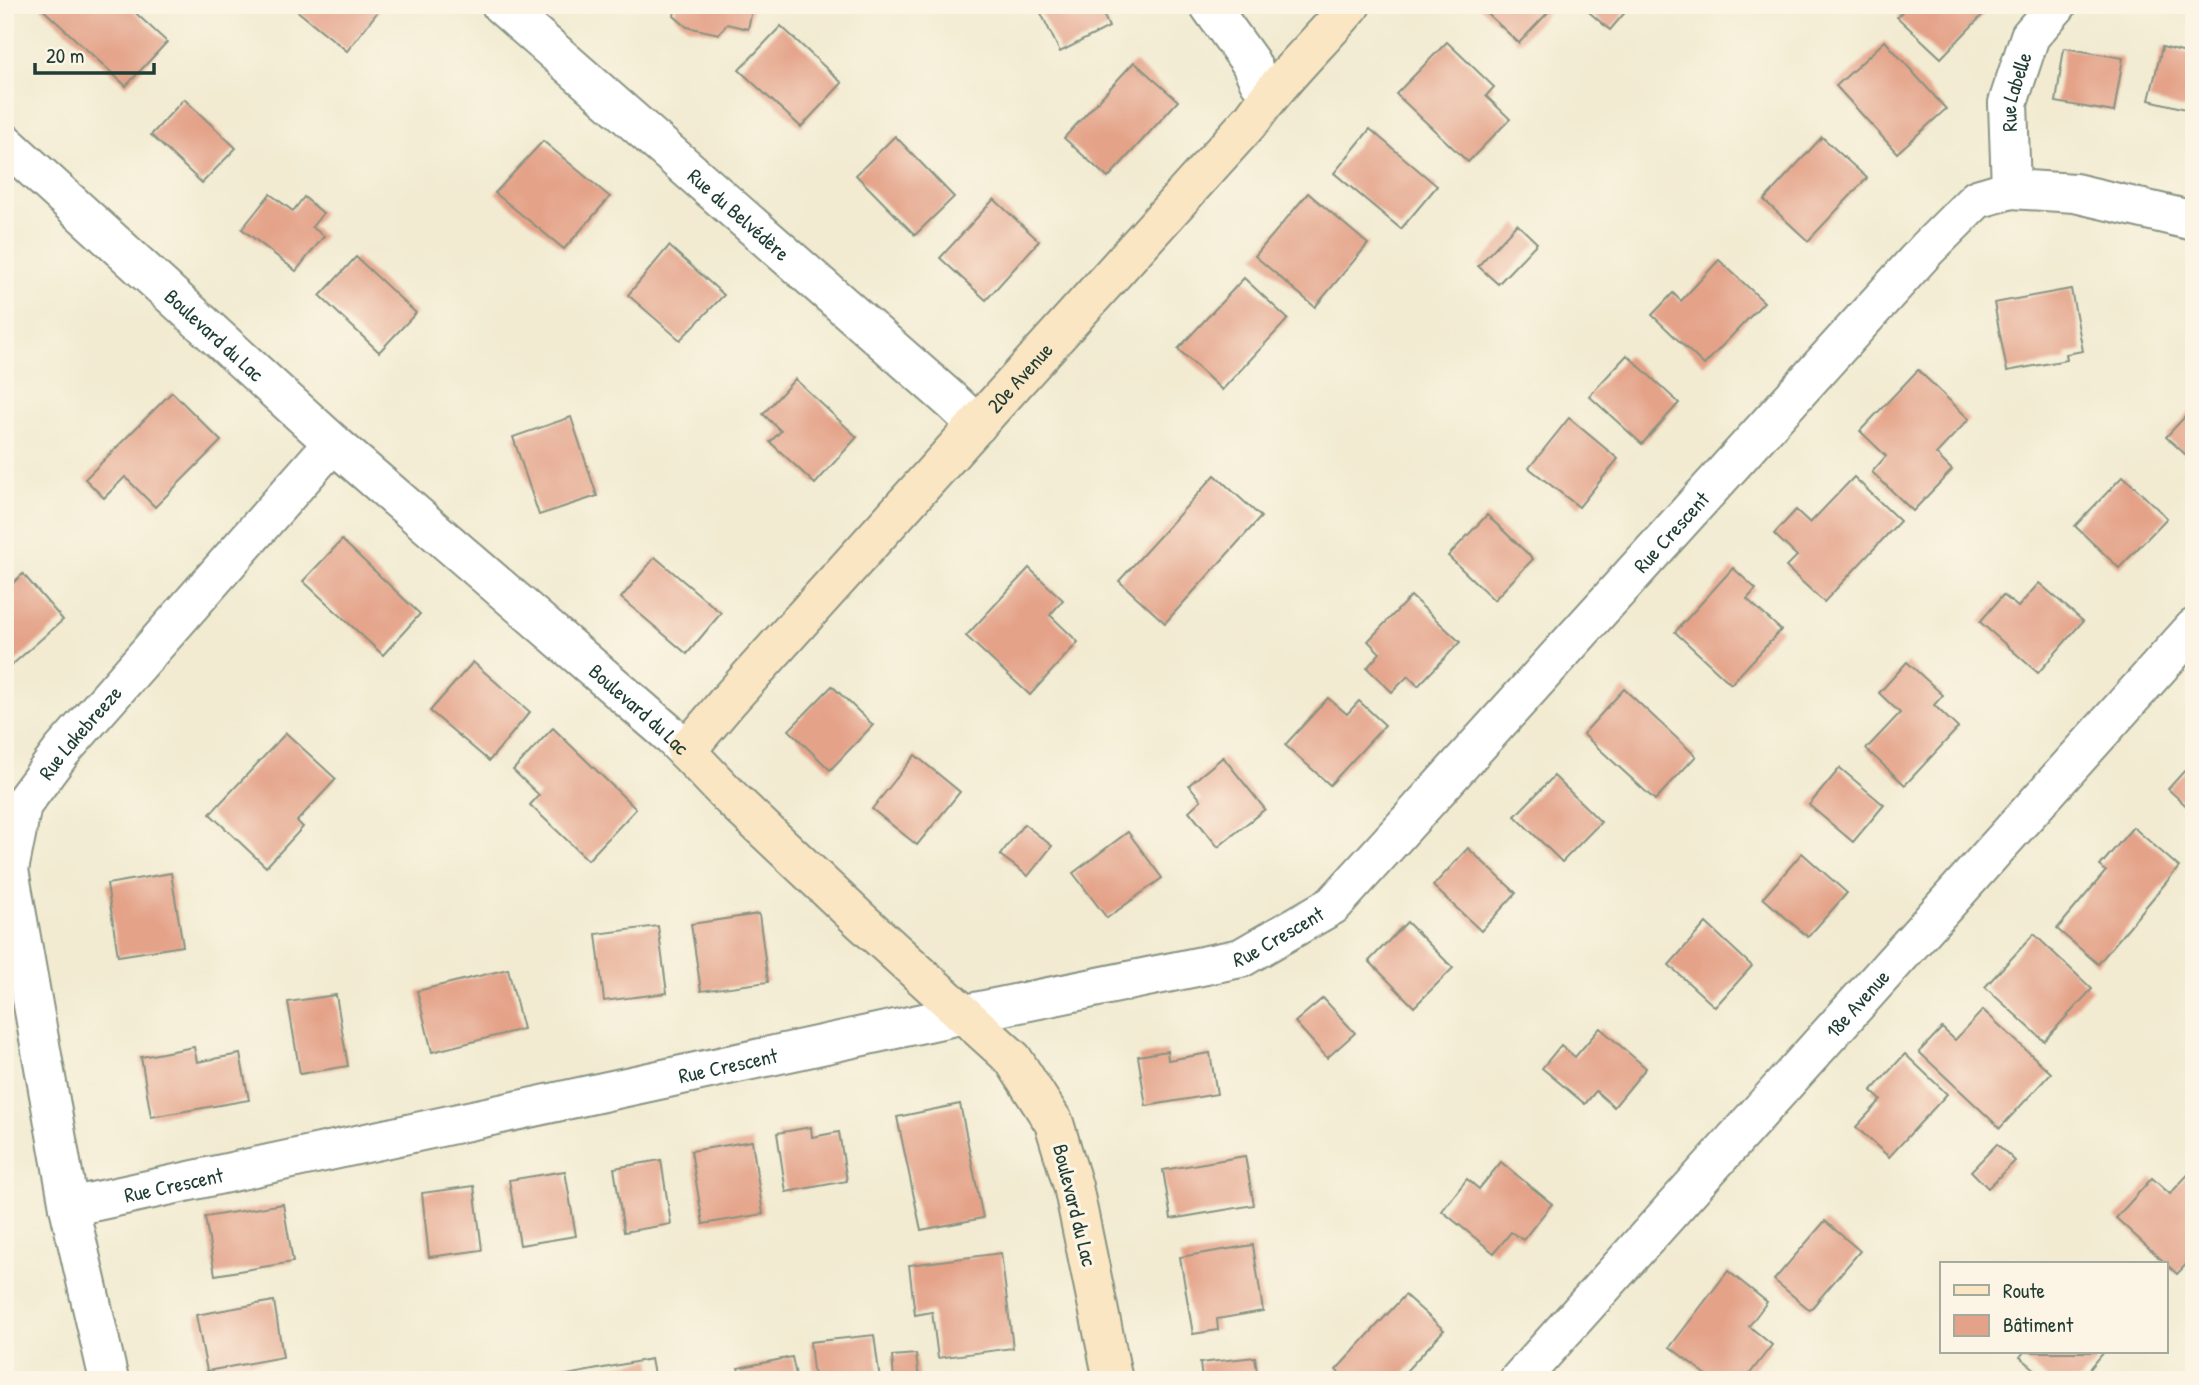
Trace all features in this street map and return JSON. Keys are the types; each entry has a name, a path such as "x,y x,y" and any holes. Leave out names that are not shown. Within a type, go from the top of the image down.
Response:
{"street":[{"name":"Rue du Belvédère","path":"501,5 977,425"},
{"path":"1209,5 1270,94"},
{"name":"20e Avenue","path":"686,751 727,701 1253,118 1270,94 1351,5"},
{"name":"Rue Labelle","path":"2011,189 2008,103 2030,36 2057,5"},
{"name":"Boulevard du Lac","path":"5,143 333,443 667,732 741,808 1013,1059 1054,1124 1073,1186 1113,1380"},
{"name":"Rue Crescent","path":"69,1207 965,1014 1241,958 1333,905 1927,249 1977,199 2011,189 2075,193 2194,221"},
{"name":"Rue Lakebreeze","path":"109,1380 69,1207 9,870 22,805 62,751 333,443"},
{"name":"18e Avenue","path":"1518,1380 2194,628"}],"building":[{"path":"38,5 127,5 167,42 126,86"},
{"path":"290,5 383,5 347,51"},
{"path":"676,5 753,5 748,29 727,24 719,34 687,27 674,16"},
{"path":"1037,5 1099,5 1109,27 1060,52"},
{"path":"1478,5 1555,5 1519,43"},
{"path":"1621,5 1627,10 1610,30 1583,7"},
{"path":"1908,5 1992,5 1941,58 1897,17"},
{"path":"781,26 842,83 801,127 739,70"},
{"path":"1885,41 1946,109 1897,153 1836,86"},
{"path":"1447,42 1494,87 1486,96 1510,119 1468,162 1396,94"},
{"path":"2162,47 2194,55 2194,111 2149,100"},
{"path":"2064,48 2123,58 2114,112 2056,102"},
{"path":"1134,62 1178,101 1108,178 1064,138"},
{"path":"184,99 236,148 202,183 151,135"},
{"path":"1370,129 1437,186 1401,229 1334,173"},
{"path":"895,136 954,197 915,235 856,175"},
{"path":"1822,137 1867,178 1808,241 1764,200"},
{"path":"543,141 610,197 564,249 495,193"},
{"path":"1308,193 1368,244 1315,307 1255,256"},
{"path":"270,194 293,211 304,197 323,213 312,227 324,236 296,271 242,229"},
{"path":"994,199 1039,241 986,300 940,258"},
{"path":"1517,224 1537,243 1498,284 1478,266"},
{"path":"669,246 724,295 680,340 628,295"},
{"path":"356,257 416,313 379,352 320,296"},
{"path":"1719,260 1764,302 1704,365 1652,315 1673,293 1681,301"},
{"path":"1244,278 1288,319 1222,390 1178,349"},
{"path":"2071,289 2083,351 2066,354 2067,360 2007,371 1994,303"},
{"path":"1627,355 1679,403 1642,444 1589,396"},
{"path":"1918,370 1969,419 1936,454 1952,470 1913,511 1872,472 1886,456 1860,431"},
{"path":"795,379 857,437 815,484 770,442 781,431 763,414"},
{"path":"172,392 221,441 155,507 125,477 104,498 85,479"},
{"path":"2194,407 2194,462 2166,437"},
{"path":"571,417 597,496 539,515 513,437"},
{"path":"1569,418 1618,459 1579,507 1529,468"},
{"path":"1215,475 1261,517 1165,623 1119,581"},
{"path":"2123,476 2167,518 2119,568 2075,526"},
{"path":"1854,477 1900,521 1824,602 1786,567 1797,556 1774,534 1796,510 1810,523"},
{"path":"1487,515 1533,559 1494,600 1448,556"},
{"path":"342,540 420,614 383,655 303,581"},
{"path":"655,557 721,613 687,654 621,598"},
{"path":"1029,568 1063,600 1050,615 1078,642 1030,695 966,636"},
{"path":"1733,568 1756,589 1747,599 1781,630 1731,684 1675,632"},
{"path":"23,574 63,620 5,671 5,590"},
{"path":"2039,583 2083,621 2038,673 1980,622 2003,595 2018,607"},
{"path":"1411,596 1460,642 1418,686 1408,676 1392,692 1367,668 1380,653 1368,641"},
{"path":"473,662 530,712 489,761 430,711"},
{"path":"1907,662 1943,695 1934,705 1958,728 1905,785 1866,749 1900,713 1879,693"},
{"path":"832,686 873,725 830,770 789,730"},
{"path":"1624,689 1696,756 1655,800 1583,734"},
{"path":"1328,698 1347,714 1359,701 1385,725 1330,785 1285,745"},
{"path":"553,728 636,809 588,860 530,805 539,795 513,770"},
{"path":"286,733 336,779 297,821 303,827 266,867 210,814"},
{"path":"915,755 960,792 917,845 872,809"},
{"path":"1223,757 1265,809 1218,847 1189,811 1201,800 1189,785"},
{"path":"2194,760 2194,813 2168,789"},
{"path":"1840,768 1884,805 1853,842 1809,805"},
{"path":"1554,776 1601,822 1562,862 1515,816"},
{"path":"1024,824 1052,846 1028,876 1000,855"},
{"path":"2133,827 2179,867 2098,964 2057,929 2106,871 2100,866"},
{"path":"1128,832 1162,878 1107,918 1073,873"},
{"path":"1468,848 1516,893 1481,931 1433,886"},
{"path":"1802,853 1847,893 1808,937 1763,898"},
{"path":"171,873 183,946 118,956 107,884"},
{"path":"759,914 768,982 701,991 691,924"},
{"path":"1407,922 1453,968 1414,1007 1369,961"},
{"path":"1706,923 1752,966 1715,1007 1669,965"},
{"path":"658,926 667,993 604,1001 596,934"},
{"path":"2034,934 2092,989 2044,1041 1985,987"},
{"path":"508,969 523,1029 432,1052 417,991"},
{"path":"336,995 348,1066 300,1074 288,1002"},
{"path":"1323,998 1355,1033 1327,1058 1295,1022"},
{"path":"1983,1010 2051,1073 2000,1128 1919,1052 1942,1028 1955,1040"},
{"path":"1600,1028 1646,1068 1614,1107 1596,1091 1585,1104 1542,1068 1561,1045 1575,1057"},
{"path":"194,1047 197,1062 240,1054 249,1100 151,1117 141,1057"},
{"path":"1167,1051 1168,1060 1210,1053 1217,1094 1146,1106 1138,1056"},
{"path":"1905,1054 1947,1094 1889,1157 1856,1127 1881,1100 1871,1091"},
{"path":"960,1104 983,1218 921,1230 897,1117"},
{"path":"811,1127 812,1137 839,1132 847,1181 786,1192 777,1133"},
{"path":"752,1141 763,1214 703,1224 691,1151"},
{"path":"1997,1144 2015,1161 1988,1188 1971,1171"},
{"path":"1245,1156 1254,1205 1171,1219 1163,1170"},
{"path":"661,1160 671,1224 624,1232 614,1168"},
{"path":"1501,1162 1552,1204 1523,1240 1511,1232 1494,1253 1442,1211 1467,1179 1479,1189"},
{"path":"2194,1168 2194,1256 2177,1274 2168,1266 2168,1262 2164,1262 2116,1218 2152,1178 2170,1194"},
{"path":"565,1171 576,1236 520,1245 509,1180"},
{"path":"474,1186 482,1250 429,1257 422,1193"},
{"path":"283,1204 293,1262 215,1275 205,1217"},
{"path":"1825,1221 1860,1251 1810,1310 1774,1280"},
{"path":"1253,1245 1263,1311 1217,1319 1218,1330 1193,1334 1180,1257"},
{"path":"1001,1253 1013,1348 938,1358 932,1312 915,1315 909,1265"},
{"path":"1728,1271 1767,1302 1749,1326 1772,1345 1745,1380 1713,1380 1670,1347"},
{"path":"1405,1295 1444,1330 1398,1380 1347,1380 1336,1370"},
{"path":"274,1301 283,1357 207,1371 196,1315"},
{"path":"874,1335 880,1380 814,1380 810,1342"},
{"path":"916,1354 919,1380 894,1380 892,1356"},
{"path":"2022,1354 2102,1354 2081,1380 2048,1380 2020,1357"},
{"path":"792,1357 797,1380 741,1380 738,1368"},
{"path":"1255,1357 1258,1380 1202,1380 1200,1363"},
{"path":"651,1359 655,1380 556,1380 556,1377"}]}
